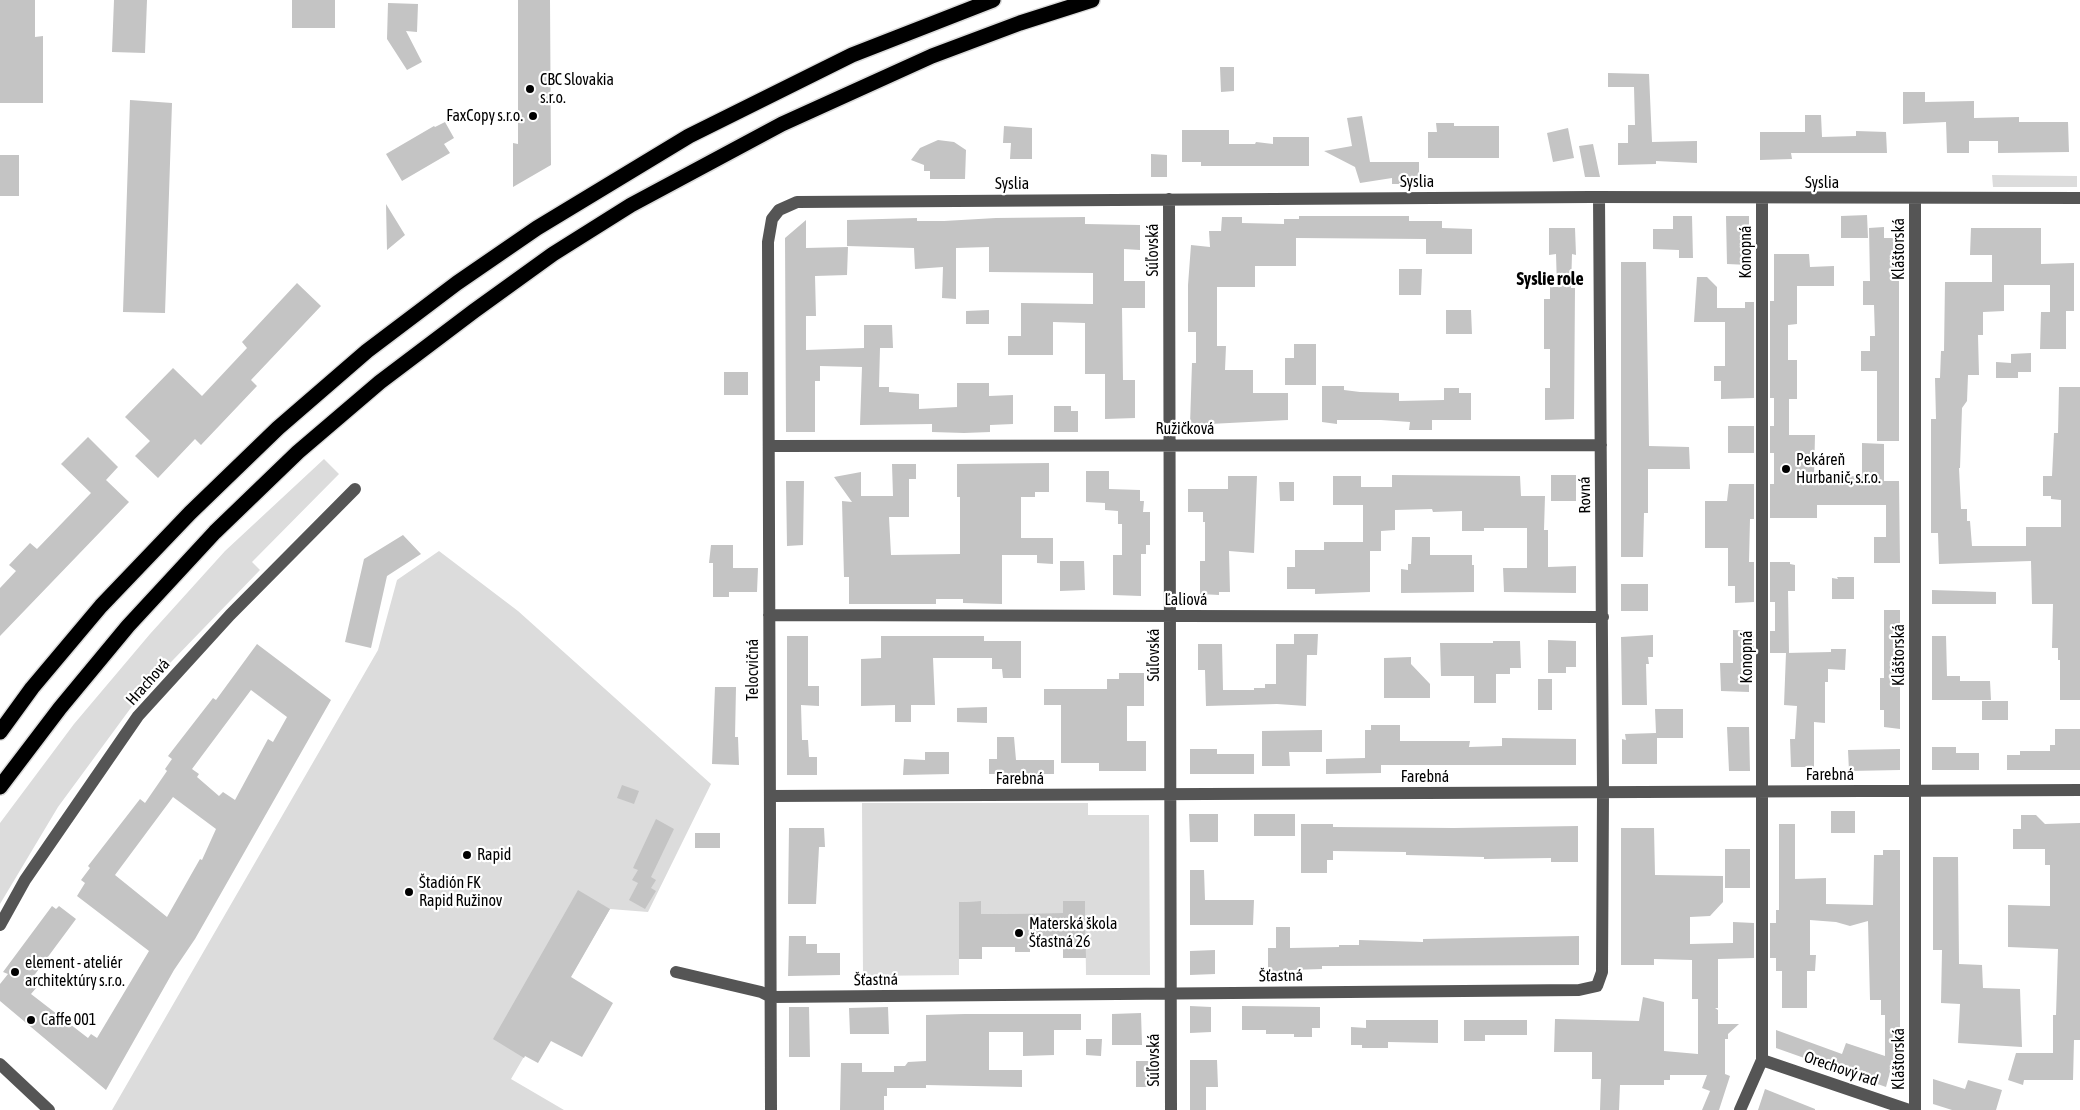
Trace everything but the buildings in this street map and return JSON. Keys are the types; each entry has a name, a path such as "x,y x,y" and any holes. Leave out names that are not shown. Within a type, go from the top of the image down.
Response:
{"highway":[{"path":"0,732 32,688 100,606 190,513 278,428 345,371 457,283 537,228 689,136 852,55 993,0"},
{"path":"0,787 60,708 128,626 215,532 298,452 380,382 474,311 554,254 632,206 782,124 932,56 1020,23 1092,0"}],"street":[{"name":"Syslia","path":"769,230 772,219 779,210 797,202 1599,197 1762,199 2080,198"},
{"name":"Rovná","path":"1599,197 1603,792"},
{"name":"Súľovská","path":"1169,199 1170,1110"},
{"name":"Konopná","path":"1740,1110 1762,1060 1764,792 1762,199"},
{"name":"Kláštorská","path":"1915,199 1915,1110"},
{"name":"Telocvičná","path":"769,230 771,1110"},
{"name":"Ružičková","path":"769,446 1601,445"},
{"name":"Hrachová","path":"0,925 25,880 138,716 230,615 355,489"},
{"name":"Ľaliová","path":"769,615 1603,618"},
{"name":"Farebná","path":"770,796 2080,790"},
{"name":"Šťastná","path":"676,972 761,992 771,997 1578,990 1596,986 1602,972 1603,792"},
{"name":"Orechový rad","path":"1762,1060 1909,1110"},
{"path":"0,1064 49,1110"}],"shaded area":[{"path":"1992,175 2077,176 2077,187 1993,187"},
{"path":"324,459 339,474 252,562 260,570 144,690 58,807 0,904 0,823 74,724 150,634 225,551"},
{"name":"Rapid","path":"439,551 518,611 711,784 648,912 610,909 511,1079 564,1110 112,1110 378,650 397,580"},
{"path":"862,803 1088,803 1088,815 1149,815 1150,975 1086,975 1085,901 1063,901 1063,913 981,914 981,901 959,902 959,975 863,976"}],"place":[{"name":"CBC Slovakia s.r.o.","path":"530,89"},
{"name":"FaxCopy s.r.o.","path":"533,116"},
{"name":"Pekáreň Hurbanič, s.r.o.","path":"1786,469"},
{"name":"Rapid","path":"467,855"},
{"name":"Štadión FK Rapid Ružinov","path":"409,892"},
{"name":"Materská škola Šťastná 26","path":"1019,933"},
{"name":"element - ateliér architektúry s.r.o.","path":"15,972"},
{"name":"Caffe 001","path":"31,1020"}],"district":[{"name":"Syslie role","path":"1550,279"}]}
